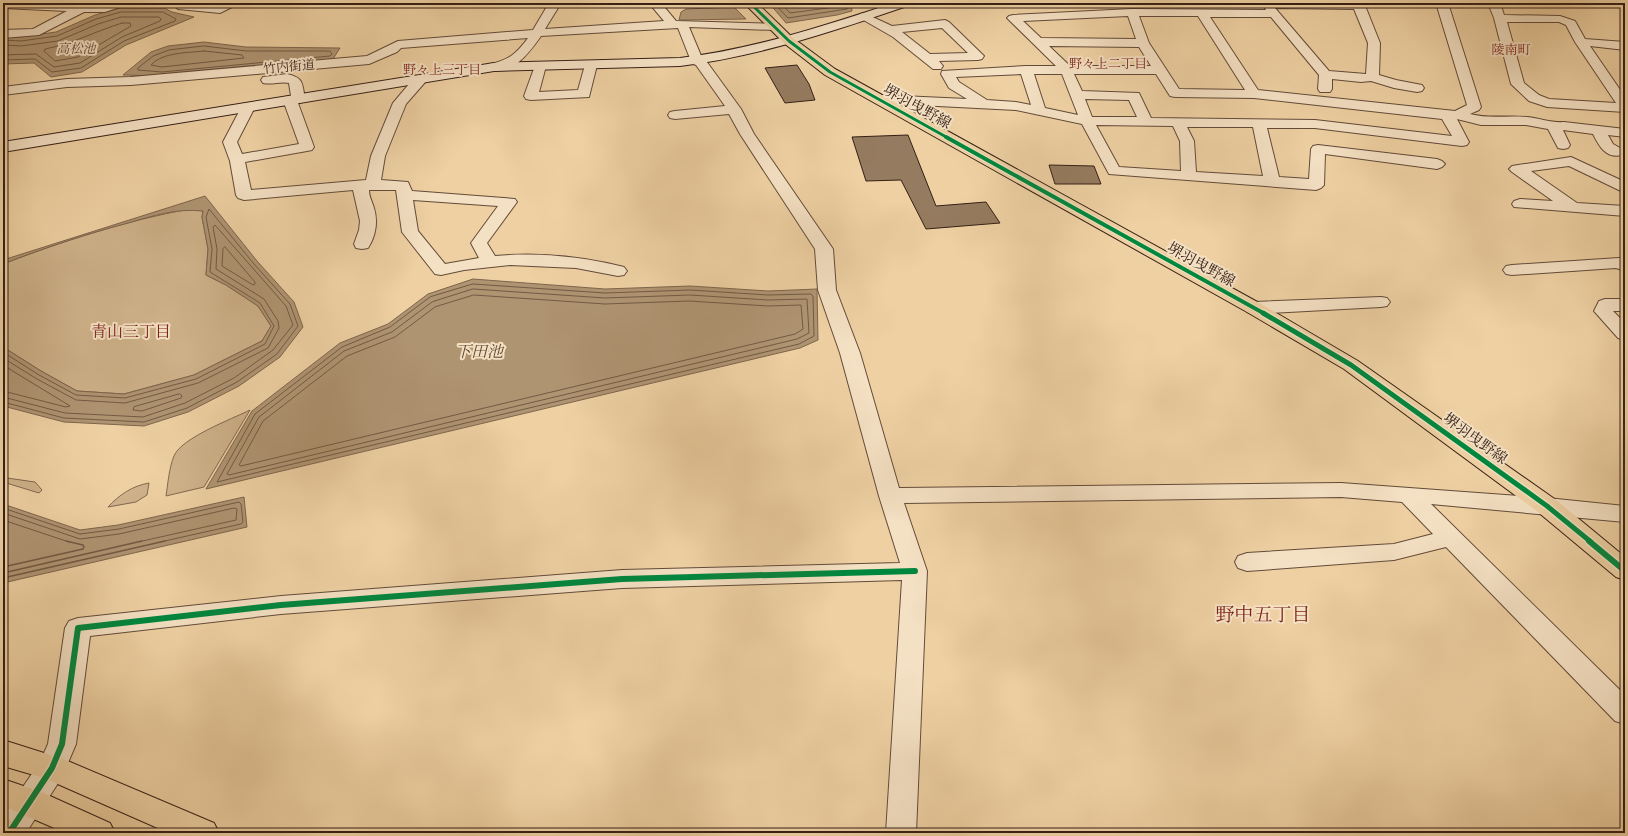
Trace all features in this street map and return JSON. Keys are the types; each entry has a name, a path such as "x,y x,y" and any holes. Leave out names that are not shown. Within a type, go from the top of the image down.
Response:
{"main road":[{"name":"堺羽曳野線","path":"750,3 789,40 830,72 1254,308 1351,365 1547,506 1625,572"},
{"path":"3,753 52,768 203,833"},
{"path":"16,797 99,833"},
{"path":"3,832 8,833"}],"street":[{"path":"3,5 25,4 105,10 122,3"},
{"path":"189,3 182,7 220,10 232,3"},
{"path":"494,68 510,63 522,54 531,43 555,3"},
{"path":"655,3 677,25 698,61 734,109 747,134 824,249 827,290 850,354 890,496 915,571 901,833"},
{"path":"3,147 494,68 698,61 739,54 789,40 906,3"},
{"path":"1442,3 1474,107 1452,115"},
{"path":"1494,3 1500,18 1518,84 1534,98 1547,103 1625,108"},
{"path":"3,15 25,4"},
{"path":"1326,101 1325,75 1267,4 1358,4 1374,43 1372,77"},
{"path":"3,34 35,32 81,8"},
{"path":"1274,14 1132,12 1013,18 1066,69 1087,121 1114,171 1189,175 1221,179 1296,182 1316,185 1318,149 1437,164"},
{"path":"1132,12 1144,43 1175,93 1254,94 1452,115 1481,121 1513,121 1625,133"},
{"path":"1202,12 1254,94"},
{"path":"864,16 898,34 947,74 954,85 983,104"},
{"path":"1500,18 1560,20 1571,23 1581,42 1625,108"},
{"name":"竹内街道","path":"3,91 96,80 131,81 369,60 393,49 398,45 536,33 677,25 718,24 752,27 774,26"},
{"path":"890,30 945,24 978,56 927,58"},
{"path":"1038,42 1144,43"},
{"path":"1581,42 1625,46"},
{"path":"540,66 531,96 584,94 591,65"},
{"path":"947,74 1066,69 1160,70"},
{"path":"1026,70 1039,110"},
{"path":"1325,75 1361,78 1372,77 1394,84 1417,88"},
{"path":"236,159 307,147 294,100 295,81 287,78 243,83"},
{"path":"362,244 368,230 368,220 361,194 368,185 378,156 400,103 420,80"},
{"path":"1076,95 1134,96 1146,122"},
{"path":"1513,121 1529,108 1534,98"},
{"path":"879,99 1016,106 1087,121 1315,124 1462,142 1452,115"},
{"path":"1351,104 1358,130 1359,155"},
{"path":"248,107 230,142 236,159 244,195 368,185 403,184 410,232 441,270 510,260 576,263 618,270"},
{"path":"675,115 734,109"},
{"path":"1178,123 1186,141 1189,175"},
{"path":"1259,124 1272,181"},
{"path":"1558,127 1554,127 1563,145"},
{"path":"1598,130 1607,147 1622,153"},
{"path":"1572,207 1517,169 1571,161 1625,188"},
{"path":"404,195 509,202 479,243 490,262"},
{"path":"1520,204 1625,211"},
{"path":"1530,253 1548,268"},
{"path":"1512,270 1619,263 1625,266"},
{"path":"1254,308 1381,302"},
{"path":"1625,305 1605,305 1603,310 1625,334"},
{"path":"890,496 1341,490 1547,506 1625,514"},
{"path":"1408,495 1625,713"},
{"path":"1247,562 1394,552 1451,538"},
{"path":"8,833 16,797 52,768 62,744 78,628 281,605 622,579 915,571"}],"shaded area":[{"path":"189,209 203,211 202,217 208,249 206,275 226,285 258,306 271,326 262,341 194,375 124,394 77,391 41,371 3,347 3,264 94,232 141,219"},
{"path":"250,410 204,487 166,496 171,465 174,456 179,449 186,442 196,436"},
{"path":"7,478 35,482 42,490 39,493 3,482 3,480"},
{"path":"149,483 147,495 136,502 108,507 126,492 137,486"}],"water":[{"path":"769,3 851,3 852,11 837,15 786,23"},
{"path":"734,7 746,19 679,20 681,12 686,9"},
{"name":"高松池","path":"120,8 164,8 172,12 194,17 126,45 82,72 51,77 34,63 3,64 3,37 21,37 56,32 95,15"},
{"path":"204,42 246,47 340,48 333,59 162,76 123,75 151,52 168,46"},
{"path":"205,196 257,261 294,302 303,327 280,357 239,386 188,412 144,426 64,422 3,406 3,347 41,371 77,391 124,394 194,375 262,341 271,326 258,306 226,285 206,275 208,249 202,217 203,211 193,210 165,213 146,218 65,242 3,264 3,260"},
{"name":"下田池","path":"473,279 605,289 690,286 768,291 817,289 818,340 800,348 206,489 252,411 340,343 388,324 428,294"},
{"path":"244,497 247,527 3,583 3,504 80,530 118,525"}],"building":[{"path":"797,65 809,84 815,100 785,103 765,68"},
{"path":"908,135 936,206 986,202 1000,223 926,229 901,180 866,181 852,137"},
{"path":"1049,165 1094,166 1101,184 1055,184"}],"cycle path":[{"path":"750,3 789,41 830,72 1254,308 1351,365 1547,506 1625,571"},
{"path":"9,833 52,768 62,744 78,628 281,605 622,579 915,571"}],"district":[{"name":"陵南町","path":"1511,50"},
{"name":"野々上二丁目","path":"1108,64"},
{"name":"野々上三丁目","path":"442,70"},
{"name":"青山三丁目","path":"131,332"},
{"name":"野中五丁目","path":"1263,615"}]}
